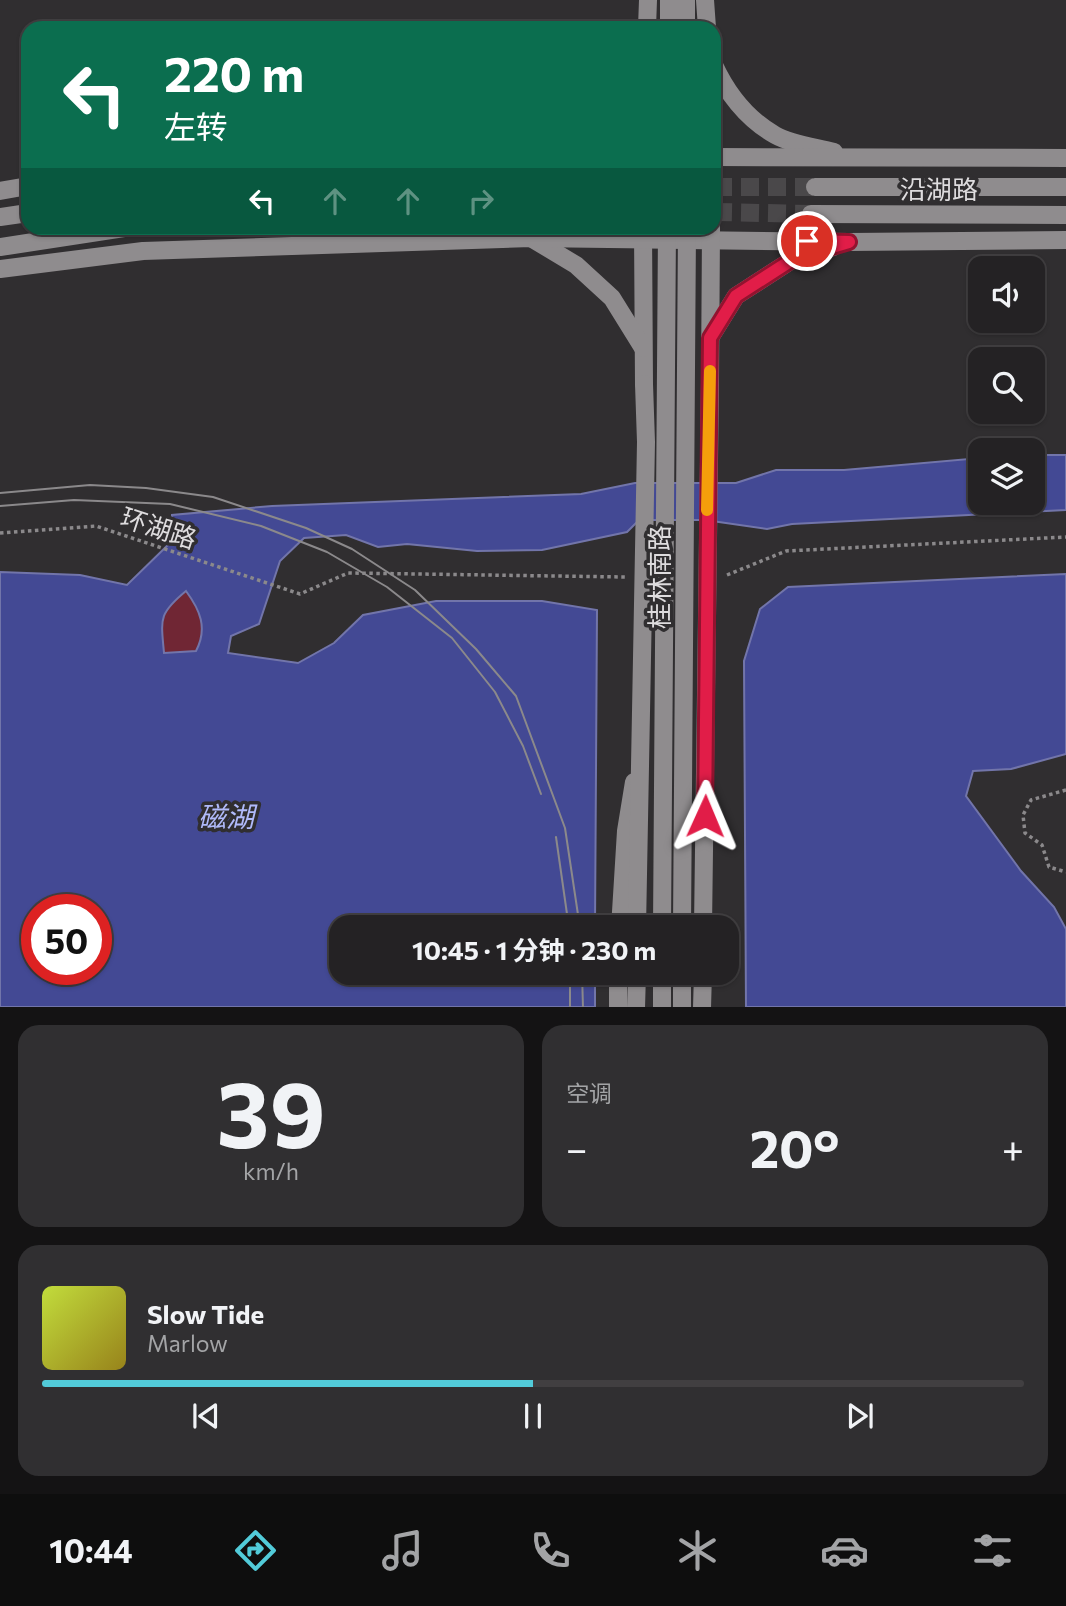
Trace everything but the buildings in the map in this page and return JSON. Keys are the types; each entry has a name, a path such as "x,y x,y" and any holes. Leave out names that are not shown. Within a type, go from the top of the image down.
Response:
{"main road":[{"path":"647,21 648,0"},
{"path":"669,0 669,21"},
{"path":"686,0 686,21"},
{"path":"705,0 706,21"},
{"path":"721,81 725,90 754,119 776,136 857,159"},
{"path":"721,157 1066,158"},
{"path":"0,191 21,187"},
{"name":"沿湖路","path":"815,187 1066,187"},
{"path":"0,217 21,213"},
{"name":"沿湖路","path":"811,214 1066,215"},
{"path":"721,234 849,242 1066,240"},
{"path":"0,247 78,235"},
{"path":"0,269 143,251 598,235"},
{"path":"637,915 646,442 643,235"},
{"name":"桂林南路","path":"662,915 667,235"},
{"name":"桂林南路","path":"682,915 687,235"},
{"path":"703,915 711,235"},
{"path":"531,238 576,265 612,298 643,348"},
{"path":"710,338 736,296 795,258 849,242"},
{"path":"621,915 626,831 640,744"},
{"path":"618,985 618,1007"},
{"path":"636,985 636,1007"},
{"path":"662,985 662,1007"},
{"path":"682,985 682,1007"},
{"path":"703,985 703,1004"}],"path":[{"name":"环湖路","path":"0,533 96,526 300,594"},
{"path":"1066,790 1031,800 1023,815 1026,833 1042,845 1049,867 1066,872"}],"shaded area":[{"path":"186,591 201,620 200,643 196,651 163,653 163,618 170,606"}],"water":[{"name":"磁湖","path":"1045,455 1066,455 1066,510 1045,511"},
{"name":"磁湖","path":"968,459 968,515 792,524 767,529 705,520 639,520 627,532 542,550 477,551 407,544 378,547 346,535 304,538 280,561 259,624 231,636 228,653 298,663 334,643 363,615 436,601 542,601 597,610 595,915 329,915 329,985 595,985 595,1007 0,1007 0,572 80,575 127,585 173,540 172,515 272,506 581,494 635,483 736,483 776,470 844,470","holes":["186,591 195,605 202,627 196,651 164,653 162,625 166,612"]},
{"path":"1066,574 1066,754 1011,769 973,771 966,796 1021,871 1054,907 1066,929 1066,1007 746,1007 744,661 760,609 788,587"}],"tunnel":[{"path":"721,187 815,187"},
{"path":"721,212 811,214"}],"tram line":[{"path":"0,493 90,485 146,488 213,497 306,528 352,549 415,590 476,649 516,696 565,828 578,915"},
{"path":"0,506 74,500 170,504 261,526 327,552 387,587 452,638 495,692 523,746 541,794"},
{"path":"556,837 567,915"},
{"path":"570,985 570,1007"},
{"path":"582,985 583,1007"}],"slow traffic":[{"path":"707,510 710,371"}],"route":[{"path":"705,816 710,338 736,296 795,258 849,242 807,241"}]}
